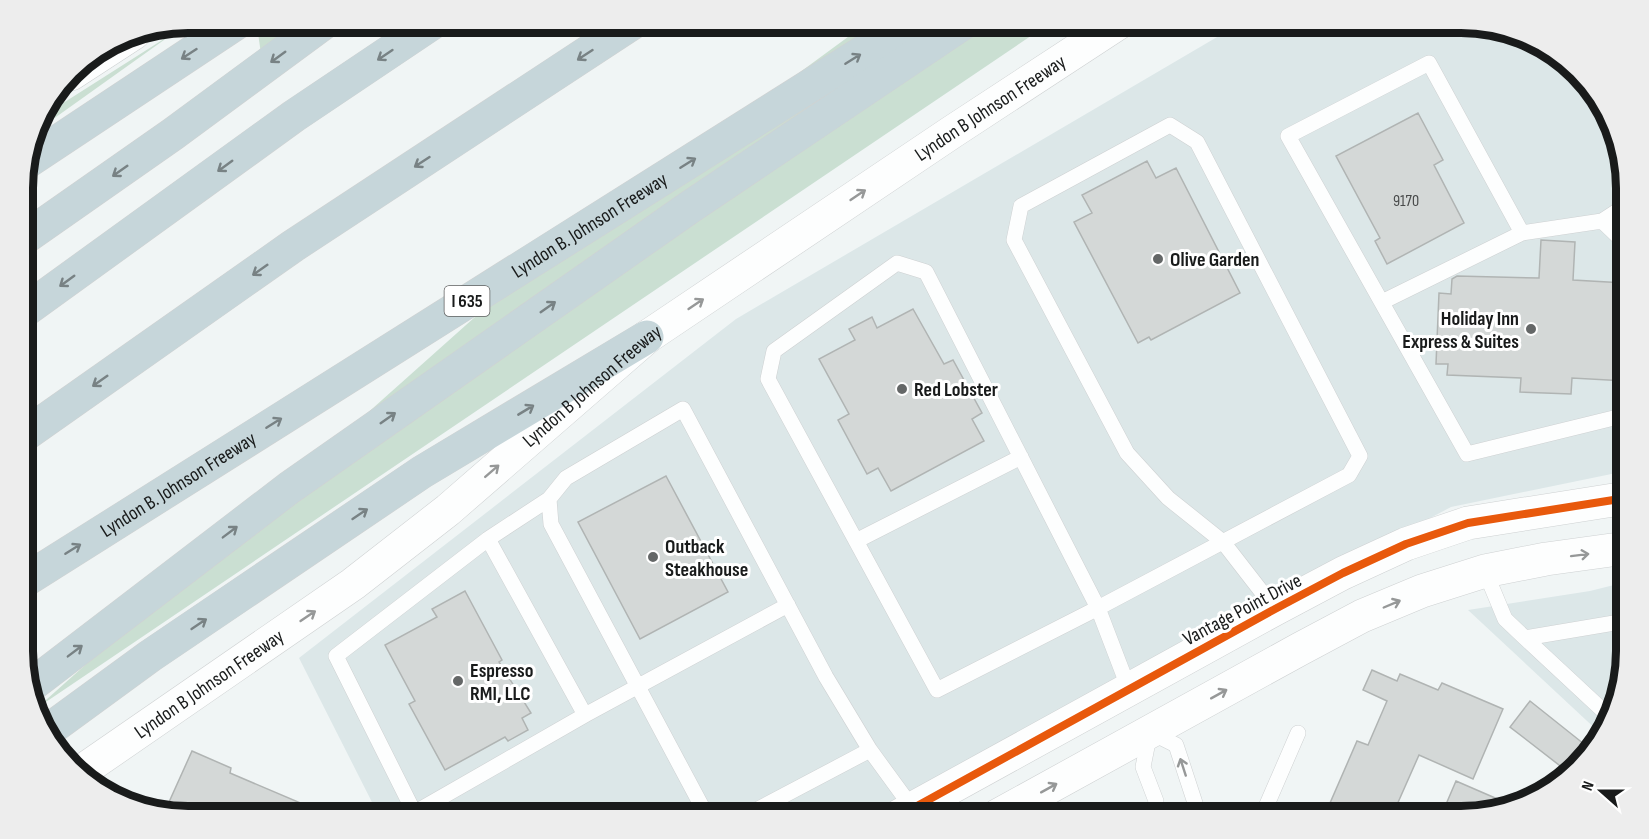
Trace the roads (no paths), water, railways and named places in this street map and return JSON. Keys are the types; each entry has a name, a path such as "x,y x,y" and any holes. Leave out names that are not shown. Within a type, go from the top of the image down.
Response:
{"highway":[{"path":"36,156 221,33"},
{"path":"33,232 173,134 310,33"},
{"path":"33,305 294,116 418,33"},
{"path":"33,429 293,246 617,33"},
{"name":"Lyndon B. Johnson Freeway","path":"33,575 894,33"},
{"path":"36,682 288,488 690,207 949,33"},
{"path":"53,727 150,657 422,472 647,337"}],"street":[{"name":"Lyndon B Johnson Freeway","path":"86,768 353,584 448,510 647,337 1103,33"},
{"name":"Vantage Point Drive","path":"917,806 1275,609 1343,573 1406,544 1468,523 1616,500"},
{"path":"1468,523 1485,571"},
{"path":"1015,806 1362,616 1422,591 1485,571 1546,559 1616,549"},
{"path":"1129,689 1150,732"}],"lane":[{"path":"1522,233 1429,63 1288,136 1467,454 1616,418"},
{"path":"1129,689 1098,608 926,272 897,263 774,351 768,379 937,690 1098,608 1223,542 1349,476 1360,456 1197,142 1170,125 1021,206 1014,240 1127,453 1168,498 1223,542 1275,609"},
{"path":"1382,302 1522,233 1602,221 1616,212"},
{"path":"1602,221 1616,234"},
{"path":"411,806 336,656 488,539 549,499 566,478 683,409 826,677 903,806"},
{"path":"856,541 1021,457"},
{"path":"549,499 551,524 702,806"},
{"path":"488,539 585,715"},
{"path":"1485,571 1505,619 1604,711"},
{"path":"430,806 585,715 788,605"},
{"path":"1525,638 1616,623"},
{"path":"1155,806 1156,801 1143,766 1150,732 1176,745 1196,806"},
{"path":"1266,806 1299,733"},
{"path":"764,806 870,750"}],"place":[{"name":"Olive Garden","path":"1158,259"},
{"name":"Holiday Inn Express & Suites","path":"1531,329"},
{"name":"Red Lobster","path":"902,389"},
{"name":"Outback Steakhouse","path":"653,557"},
{"name":"Espresso RMI, LLC","path":"458,681"}]}
